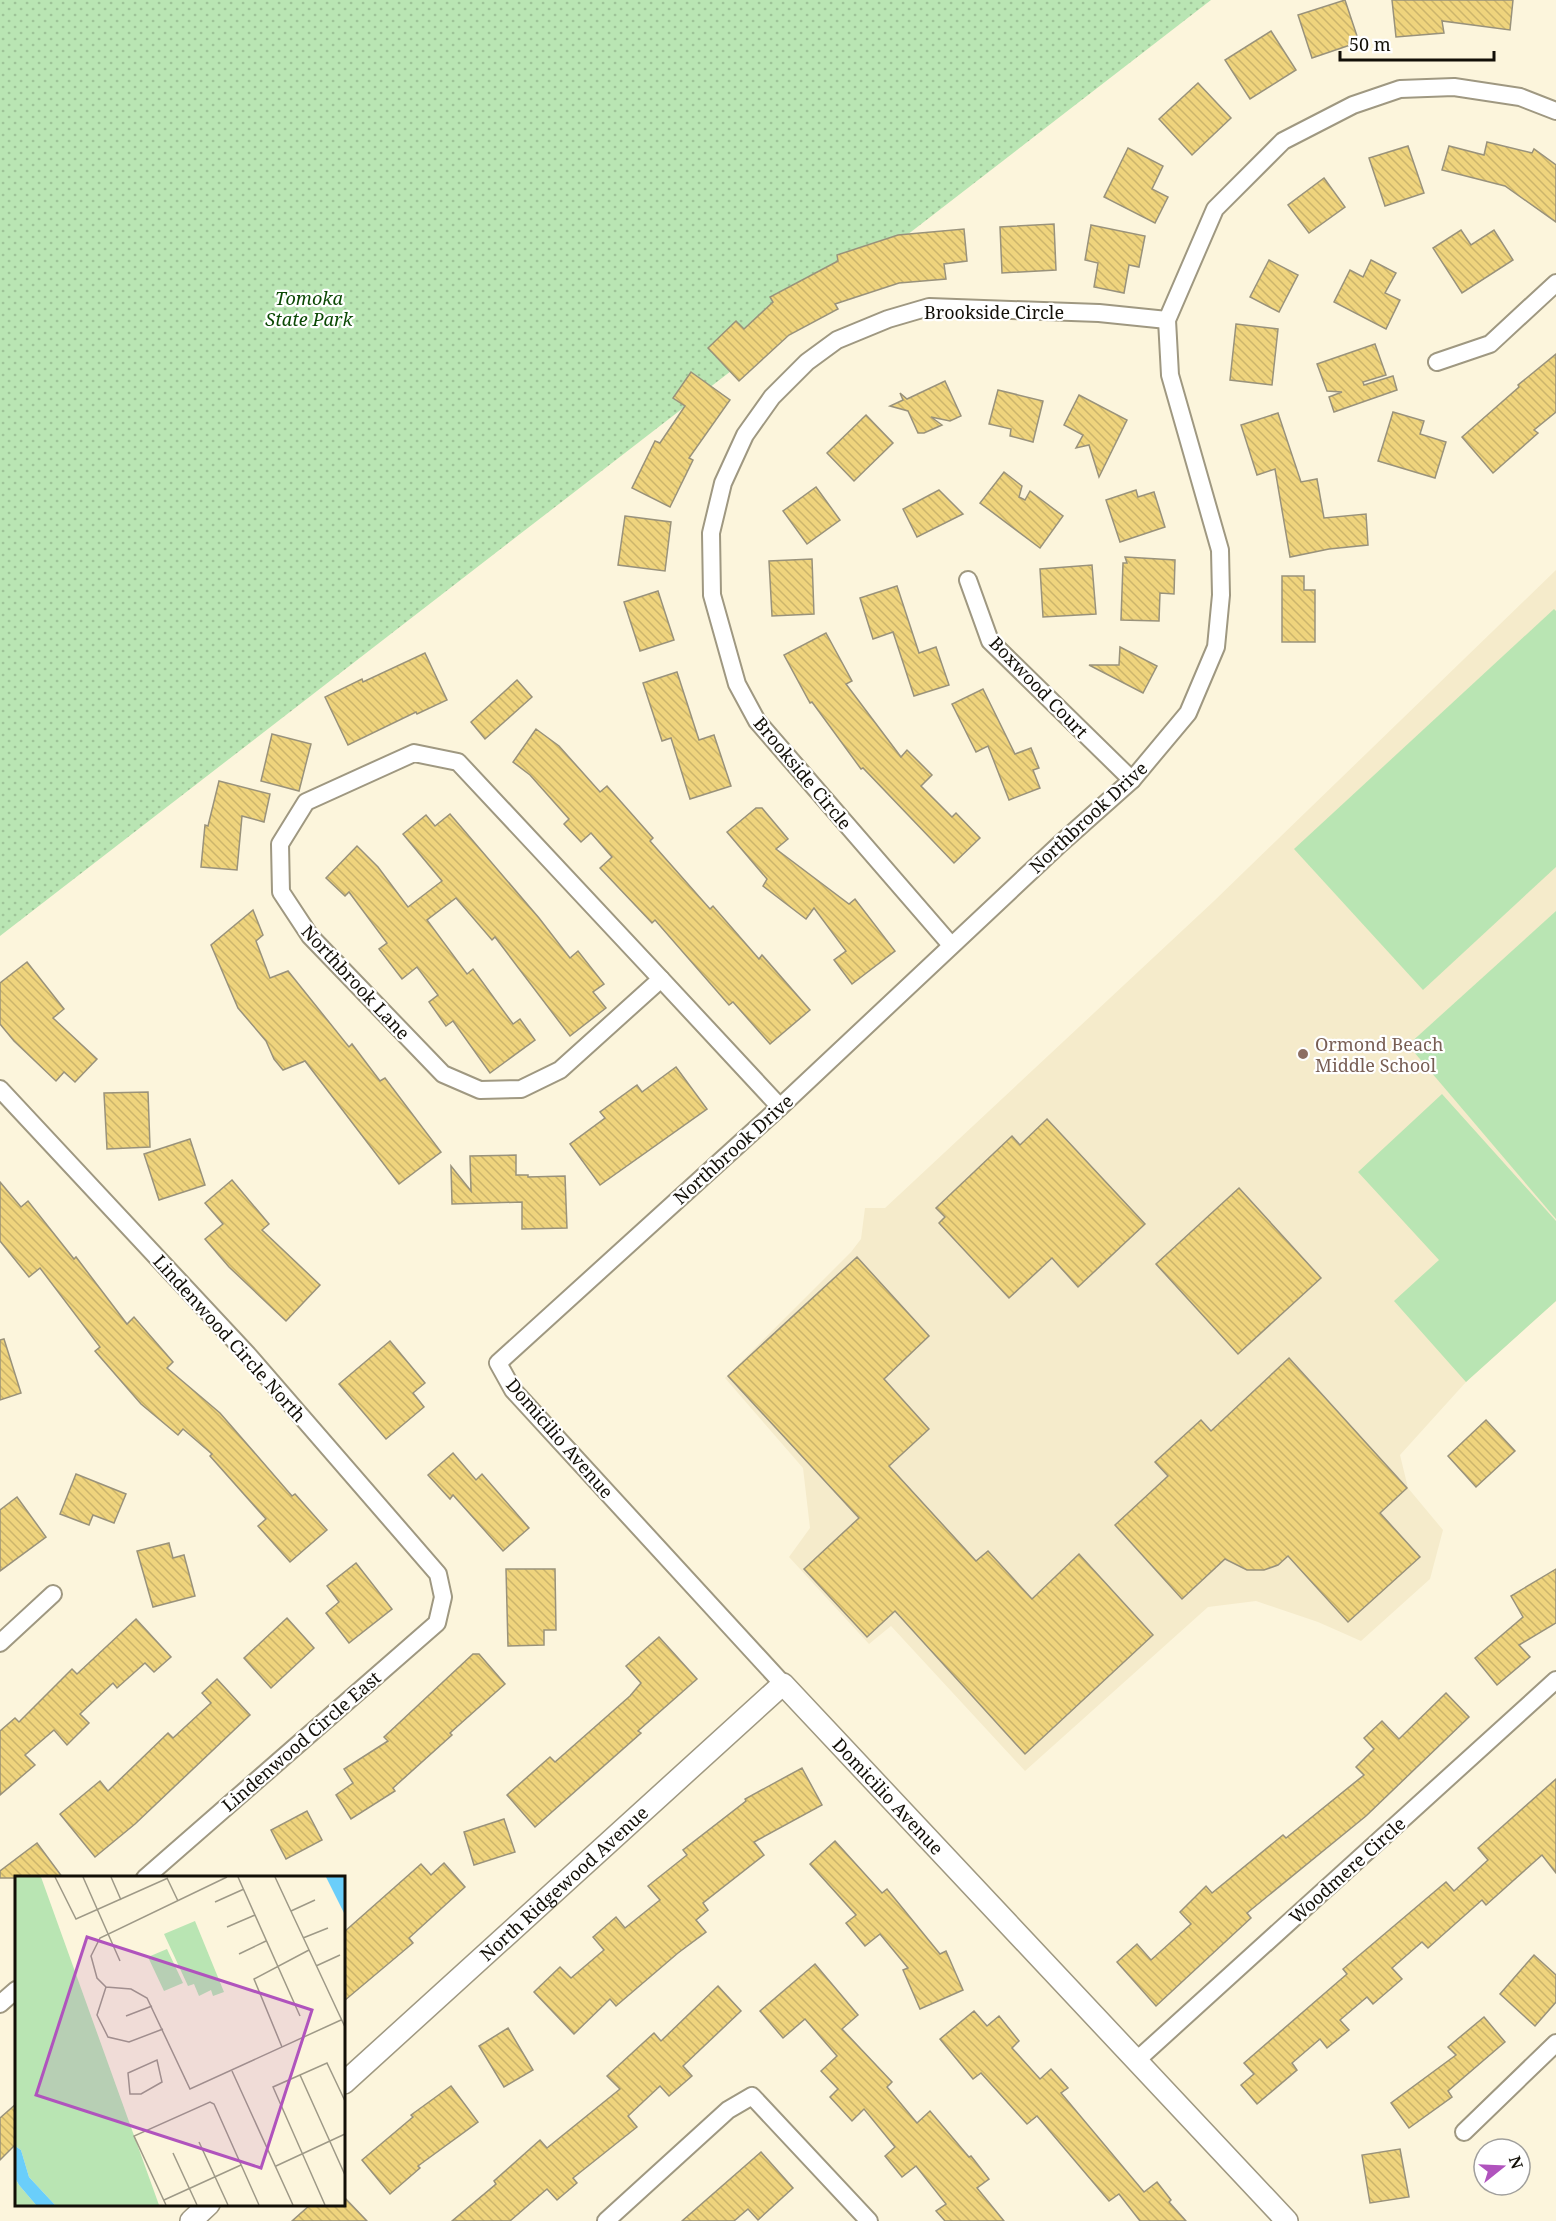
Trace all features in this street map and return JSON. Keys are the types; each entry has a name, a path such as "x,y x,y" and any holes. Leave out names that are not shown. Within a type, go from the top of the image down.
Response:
{"street":[{"name":"Northbrook Drive","path":"498,1363 780,1107 951,945 1132,780 1188,713 1216,647 1221,596 1220,550 1170,375 1167,320 1215,209 1283,141 1353,105 1400,89 1454,87 1520,97 1556,111"},
{"path":"1437,362 1490,344 1556,283"},
{"name":"Brookside Circle","path":"951,945 756,721 737,684 712,595 711,533 723,483 745,435 779,390 807,362 837,340 888,319 929,307 1099,313 1167,320"},
{"name":"Boxwood Court","path":"968,580 990,641 1132,780"},
{"name":"Northbrook Lane","path":"661,979 560,1070 521,1089 480,1090 442,1074 310,936 281,892 280,844 306,802 338,787 414,753 458,762 661,979 780,1107"},
{"name":"Lindenwood Circle North","path":"0,1089 249,1356 438,1574 443,1597"},
{"name":"Domicilio Avenue","path":"498,1363 513,1390 783,1684 1287,2221"},
{"path":"0,1643 53,1594"},
{"name":"Lindenwood Circle East","path":"147,1876 436,1623 443,1597"},
{"name":"Woodmere Circle","path":"1137,2060 1556,1680"},
{"name":"North Ridgewood Avenue","path":"345,2082 783,1684"},
{"path":"0,2004 15,1991"},
{"path":"1464,2132 1556,2043"},
{"path":"606,2221 728,2110 752,2096 869,2221"},
{"path":"191,2221 208,2206"}],"shaded area":[{"name":"Ormond Beach Middle School","path":"1556,570 1556,1301 1466,1382 1400,1455 1408,1488 1443,1530 1430,1579 1361,1641 1318,1622 1256,1601 1208,1607 1025,1771 891,1626 869,1644 789,1557 810,1528 803,1468 725,1378 851,1252 861,1239 865,1208 885,1208 1214,901"}],"green space":[{"name":"Tomoka State Park","path":"0,0 1211,0 0,936"},
{"path":"1554,609 1556,611 1556,867 1423,990 1294,849"},
{"path":"1556,911 1556,1219 1408,1045"},
{"path":"1442,1094 1556,1221 1556,1301 1466,1382 1394,1301 1439,1260 1358,1172"}],"building":[{"path":"1345,0 1359,42 1312,58 1298,15"},
{"path":"1392,0 1513,0 1510,30 1442,21 1444,33 1396,37"},
{"path":"1271,31 1296,70 1250,99 1225,60"},
{"path":"1198,83 1231,118 1192,155 1159,119"},
{"path":"1487,142 1532,153 1534,149 1556,165 1556,222 1505,186 1442,170 1449,146 1484,155"},
{"path":"1408,146 1424,193 1385,206 1369,158"},
{"path":"1128,148 1163,166 1152,189 1168,197 1155,223 1104,197"},
{"path":"1324,178 1345,207 1309,233 1288,205"},
{"path":"1054,224 1056,270 1002,273 1000,227"},
{"path":"1091,225 1145,236 1139,267 1129,265 1124,293 1094,287 1098,263 1085,260"},
{"path":"964,229 967,261 944,264 946,279 899,283 835,304 838,309 789,335 739,381 708,348 736,321 744,329 773,302 770,297 838,261 837,255 898,235"},
{"path":"1461,230 1471,245 1494,230 1513,260 1462,293 1433,248"},
{"path":"1269,260 1298,275 1279,312 1250,297"},
{"path":"1371,260 1396,273 1385,293 1400,300 1386,329 1334,302 1350,270 1363,277"},
{"path":"1236,324 1278,329 1272,385 1230,380"},
{"path":"1375,344 1386,375 1363,382 1364,385 1393,376 1397,390 1334,412 1329,397 1342,392 1327,391 1317,364"},
{"path":"1556,354 1556,412 1534,430 1538,433 1493,473 1462,437 1519,387 1518,385"},
{"path":"691,372 730,400 689,458 693,460 670,507 632,488 655,441 660,443 685,406 673,398"},
{"path":"945,381 961,416 950,421 931,417 942,425 924,433 918,433 908,411 890,406 903,400 900,393 907,399"},
{"path":"998,390 1043,401 1033,442 1010,436 1011,429 989,424"},
{"path":"1079,395 1127,420 1099,477 1089,445 1076,448 1083,435 1064,425"},
{"path":"1393,412 1424,421 1420,434 1446,442 1435,478 1378,461"},
{"path":"1278,413 1301,482 1317,479 1324,518 1366,514 1368,545 1329,549 1290,557 1275,469 1257,475 1241,425"},
{"path":"866,415 893,443 854,481 827,453"},
{"path":"1004,472 1022,486 1019,497 1025,500 1030,491 1063,516 1040,548 980,503"},
{"path":"816,487 840,520 807,544 783,511"},
{"path":"939,490 963,514 917,537 903,509"},
{"path":"1136,490 1138,497 1154,492 1165,527 1120,542 1106,500"},
{"path":"625,516 671,522 665,571 618,565"},
{"path":"1125,557 1175,560 1174,594 1160,593 1159,621 1121,620 1123,563 1127,563"},
{"path":"812,559 814,614 772,616 769,561"},
{"path":"1092,565 1096,614 1043,617 1040,569"},
{"path":"1282,576 1304,576 1304,590 1315,590 1315,642 1282,642"},
{"path":"897,586 919,653 936,647 949,685 914,696 893,632 873,639 860,598"},
{"path":"658,591 674,640 640,651 624,602"},
{"path":"826,633 852,681 846,684 901,757 907,750 932,775 921,786 952,817 956,813 980,838 954,863 863,768 861,769 812,702 810,703 784,655"},
{"path":"1120,647 1157,666 1143,693 1089,665 1119,665"},
{"path":"425,653 447,700 417,714 416,712 348,745 325,697"},
{"path":"677,672 699,740 714,735 731,786 690,799 671,738 662,741 643,683"},
{"path":"517,680 532,697 485,739 471,722"},
{"path":"983,689 1015,754 1031,748 1039,768 1033,770 1040,788 1009,800 988,746 976,752 952,704"},
{"path":"536,729 559,746 600,792 607,786 653,838 650,841 710,909 713,906 759,959 762,955 810,1010 770,1044 733,1002 729,1005 655,920 652,923 600,868 612,857 591,833 581,842 564,824 569,819 530,775 513,762"},
{"path":"272,734 311,744 299,791 261,781"},
{"path":"219,781 270,794 264,822 242,816 237,870 201,867 205,825 208,826"},
{"path":"756,808 762,808 788,839 776,849 849,904 855,899 895,951 852,984 834,960 846,951 814,908 806,919 763,886 767,879 727,832"},
{"path":"450,814 570,958 578,951 604,984 593,992 606,1008 570,1036 495,937 492,940 456,898 427,920 467,974 473,969 513,1024 520,1019 535,1040 490,1073 453,1021 446,1026 429,1002 438,995 417,967 402,979 379,949 387,943 349,892 345,896 326,878 357,846 378,867 408,907 442,881 403,834 426,815 435,826"},
{"path":"253,910 263,935 256,941 270,978 288,971 349,1047 352,1044 380,1081 385,1078 441,1152 399,1184 305,1061 283,1070 274,1059 266,1041 238,1008 211,945"},
{"path":"27,962 64,1009 53,1018 97,1059 75,1082 64,1072 56,1081 14,1041 0,1024 0,983"},
{"path":"676,1067 707,1109 600,1185 570,1144 605,1118 600,1112 637,1085 642,1092"},
{"path":"148,1092 150,1147 107,1149 104,1093"},
{"path":"1047,1119 1145,1224 1078,1287 1052,1258 1009,1298 939,1223 945,1217 936,1208 1012,1136 1020,1145"},
{"path":"190,1139 205,1185 159,1200 144,1154"},
{"path":"516,1155 516,1175 565,1176 567,1228 522,1229 522,1202 452,1204 451,1166 471,1191 470,1156"},
{"path":"232,1180 269,1224 262,1230 320,1285 286,1321 229,1267 205,1239 223,1224 205,1203"},
{"path":"0,1182 21,1207 28,1201 74,1259 76,1257 127,1324 134,1317 173,1362 167,1368 220,1413 292,1496 295,1494 327,1530 290,1562 258,1526 266,1519 210,1456 212,1454 183,1429 178,1435 141,1404 95,1351 100,1347 40,1268 29,1277 0,1241"},
{"path":"1239,1188 1321,1278 1238,1354 1156,1264"},
{"path":"857,1257 929,1336 884,1379 929,1429 889,1466 976,1561 988,1551 1032,1599 1079,1554 1153,1635 1025,1754 895,1611 867,1637 804,1569 859,1518 728,1376"},
{"path":"4,1339 21,1393 0,1400 0,1340"},
{"path":"390,1341 425,1383 413,1393 424,1407 386,1439 339,1384"},
{"path":"1289,1358 1407,1488 1380,1513 1420,1557 1348,1622 1288,1556 1278,1565 1264,1570 1247,1570 1225,1559 1182,1599 1115,1525 1168,1476 1155,1462 1201,1420 1211,1431"},
{"path":"1486,1420 1515,1451 1476,1487 1448,1456"},
{"path":"453,1453 476,1480 482,1474 529,1528 503,1551 453,1495 450,1499 428,1475"},
{"path":"76,1474 126,1494 114,1523 93,1515 89,1525 60,1514"},
{"path":"17,1497 46,1537 0,1571 0,1510"},
{"path":"169,1543 173,1558 184,1555 195,1596 153,1607 137,1551"},
{"path":"356,1563 392,1609 349,1643 326,1613 339,1602 327,1586"},
{"path":"506,1569 555,1569 556,1630 544,1630 544,1645 508,1646"},
{"path":"1556,1569 1556,1623 1519,1645 1530,1657 1497,1685 1475,1658 1523,1617 1511,1596"},
{"path":"287,1618 314,1648 271,1688 244,1658"},
{"path":"136,1619 171,1657 154,1672 145,1663 117,1688 113,1683 80,1714 89,1723 67,1745 54,1730 25,1755 35,1765 0,1795 0,1731 15,1718 19,1722 72,1669 77,1674"},
{"path":"659,1637 697,1679 638,1731 641,1733 535,1827 507,1795 550,1757 555,1762 630,1696 641,1683 626,1666"},
{"path":"473,1654 479,1654 505,1684 393,1788 395,1791 351,1819 336,1795 353,1783 344,1769 388,1741 384,1737"},
{"path":"217,1679 250,1715 135,1824 95,1857 60,1814 100,1781 108,1791 168,1733 173,1738 211,1703 202,1693"},
{"path":"1446,1693 1469,1717 1366,1816 1247,1913 1251,1918 1156,2006 1117,1962 1137,1944 1151,1960 1191,1924 1180,1912 1206,1886 1212,1893 1283,1835 1286,1838 1364,1775 1356,1767 1374,1749 1364,1738 1382,1721 1399,1739"},
{"path":"802,1768 822,1805 754,1842 764,1855 703,1903 708,1910 696,1920 706,1932 616,2006 610,1999 574,2034 534,1992 560,1967 571,1978 604,1950 593,1937 616,1917 625,1928 660,1900 648,1886 687,1855 683,1850 746,1801 745,1799"},
{"path":"1556,1779 1556,1873 1542,1855 1486,1905 1482,1900 1428,1948 1422,1942 1392,1968 1402,1979 1373,2004 1367,1997 1340,2020 1349,2030 1327,2048 1320,2039 1292,2063 1297,2070 1257,2104 1241,2085 1254,2074 1244,2063 1347,1974 1343,1969 1446,1882 1454,1891 1488,1860 1478,1848"},
{"path":"307,1811 322,1840 286,1859 271,1830"},
{"path":"504,1819 515,1852 474,1865 464,1832"},
{"path":"835,1841 882,1893 887,1889 940,1954 946,1951 963,1990 920,2009 903,1970 908,1968 880,1934 865,1946 846,1923 856,1915 810,1864"},
{"path":"37,1843 62,1876 0,1878 0,1871"},
{"path":"444,1863 465,1887 409,1938 413,1943 345,2000 345,1931 421,1864 431,1875"},
{"path":"1534,1955 1556,1975 1556,2002 1535,2026 1500,1994"},
{"path":"815,1964 858,2015 842,2029 892,2082 887,2087 917,2123 930,2111 969,2157 971,2156 989,2179 977,2188 1004,2221 945,2221 936,2211 946,2204 916,2166 902,2177 885,2156 895,2147 864,2109 852,2121 830,2097 838,2089 821,2071 837,2056 805,2019 783,2038 760,2011"},
{"path":"718,1986 741,2011 683,2066 692,2076 669,2096 660,2086 628,2116 637,2127 573,2178 577,2183 557,2200 547,2189 510,2221 452,2221 496,2184 494,2181 540,2140 547,2148 620,2089 607,2076 654,2033 661,2041"},
{"path":"974,2011 987,2026 999,2016 1019,2041 1012,2048 1040,2079 1051,2069 1068,2088 1061,2093 1144,2192 1157,2182 1171,2200 1169,2202 1186,2221 1140,2221 1119,2194 1109,2201 1037,2116 1027,2124 981,2073 973,2079 940,2039"},
{"path":"1484,2017 1505,2042 1448,2091 1452,2097 1409,2128 1391,2103 1456,2055 1448,2047"},
{"path":"508,2028 533,2070 504,2087 479,2046"},
{"path":"451,2086 478,2122 418,2166 420,2168 390,2194 362,2160 413,2117 411,2115"},
{"path":"15,2105 15,2145 0,2160 0,2118"},
{"path":"1400,2149 1409,2197 1370,2203 1362,2155"},
{"path":"761,2152 793,2188 758,2220 748,2209 734,2221 682,2221"},
{"path":"345,2198 367,2221 292,2221 309,2206 345,2206"}],"place":[{"name":"Ormond Beach Middle School","path":"1303,1054"}]}
